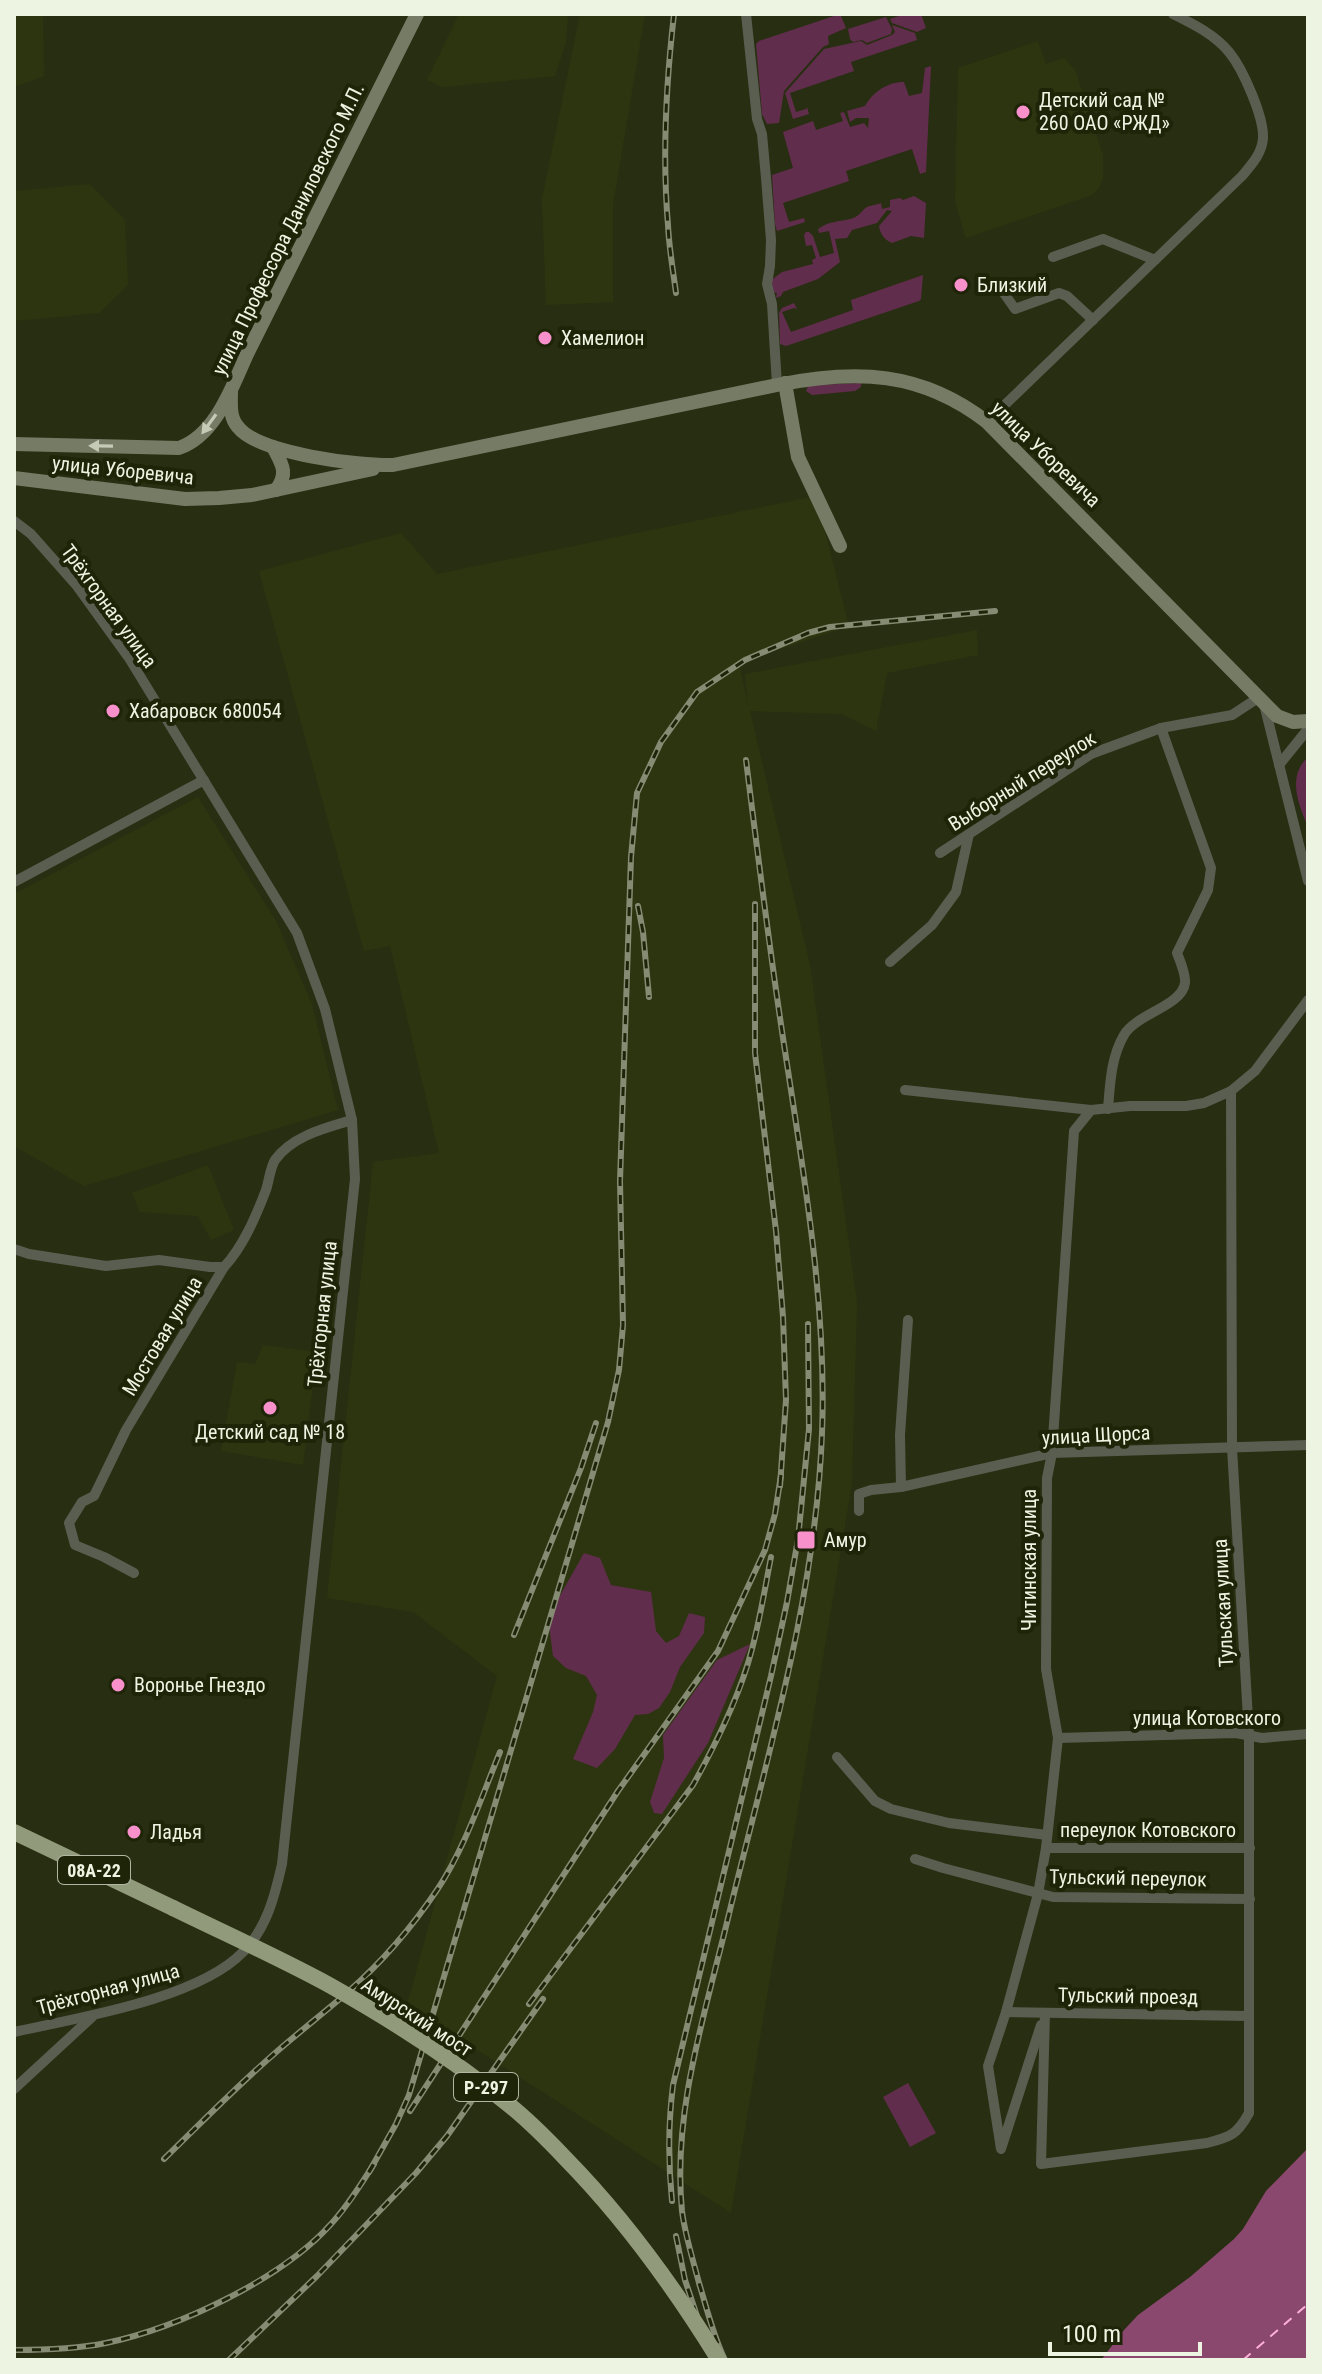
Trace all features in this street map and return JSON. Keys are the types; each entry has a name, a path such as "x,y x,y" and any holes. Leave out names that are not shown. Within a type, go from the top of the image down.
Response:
{"highway":[{"name":"08А-22","path":"14,1832 173,1908"},
{"name":"Амурский мост","path":"173,1908 330,1985 441,2054 510,2105 598,2191 642,2244 684,2302 719,2360"}],"main road":[{"name":"улица Профессора Даниловского М.П.","path":"179,448 194,443 205,432 231,391 417,14"},
{"name":"улица Уборевича","path":"14,478 185,499 219,498 276,490 831,375 905,382 947,395 987,422 1277,716 1293,722 1308,721"},
{"path":"781,384 798,457 840,546"},
{"name":"улица Уборевича","path":"231,391 231,415 238,428 249,437 295,454 373,466 393,465"},
{"name":"улица Уборевича","path":"14,444 179,448"},
{"path":"273,447 283,466 283,481 276,490"}],"street":[{"path":"746,14 757,119 762,134 771,240 767,284 781,384"},
{"path":"987,422 1242,176 1257,157 1263,139 1260,116 1230,52 1208,32 1173,14"},
{"path":"1053,257 1103,239 1155,260"},
{"path":"1001,289 1015,309 1059,293 1067,296 1093,320"},
{"name":"Трёхгорная улица","path":"14,521 31,534 77,586 129,658 297,933 325,1009 352,1120 355,1179 282,1864 274,1902 243,1953 195,1984 152,1999 14,2032"},
{"path":"1261,701 1308,881"},
{"name":"Выборный переулок","path":"940,853 1091,754 1161,728 1232,715 1261,701"},
{"path":"1108,1109 1111,1070 1125,1033 1180,995 1184,988 1186,980 1177,953 1211,880 1211,868 1161,728"},
{"path":"1279,765 1308,729"},
{"path":"14,882 204,780"},
{"path":"890,962 932,925 956,892 969,834"},
{"path":"905,1090 1091,1110 1204,1103 1231,1091 1255,1071 1308,1000"},
{"name":"Тульская улица","path":"1045,2013 1041,2164 1207,2143 1231,2136 1242,2126 1249,2113 1249,1735 1232,1448 1231,1091"},
{"name":"Читинская улица","path":"1045,2013 1001,2149 988,2066 1038,1894 1058,1738 1046,1669 1047,1478 1052,1453 1074,1131 1091,1110"},
{"name":"Мостовая улица","path":"134,1573 75,1545 69,1523 82,1502 94,1496 126,1430 224,1267 235,1256 266,1189 274,1161 295,1141 352,1120"},
{"path":"14,1249 106,1266 159,1260 224,1267"},
{"path":"901,1487 900,1435 908,1320"},
{"name":"улица Щорса","path":"859,1511 859,1494 871,1490 901,1487 1052,1453 1308,1445"},
{"name":"улица Котовского","path":"1058,1738 1236,1733 1262,1738 1308,1734"},
{"name":"Тульский переулок","path":"837,1757 875,1801 891,1809 949,1823 1047,1835"},
{"name":"переулок Котовского","path":"1046,1848 1250,1848"},
{"name":"Тульский переулок","path":"915,1859 1053,1897 1250,1899"},
{"name":"Тульский проезд","path":"1006,2012 1249,2016"},
{"path":"14,2089 94,2014"}],"shaded area":[{"path":"14,14 43,14 44,76 14,87"},
{"path":"459,14 568,14 566,42 555,76 442,87 427,80"},
{"path":"580,14 645,14 613,205 613,302 546,305 542,199"},
{"path":"840,14 846,28 828,36 829,44 784,91 779,123 767,124 762,114 756,44"},
{"path":"905,14 921,14 926,28 917,32 892,23 890,19"},
{"path":"886,17 891,34 867,43 850,39 848,29"},
{"path":"892,25 915,33 917,40 851,62 854,71 790,93 796,112 807,107 809,114 793,119 785,93 824,49 861,41 867,45 892,35 895,32"},
{"name":"Детский сад № 260 ОАО «РЖД»","path":"1038,41 1046,64 1064,58 1075,70 1103,155 1103,178 1092,195 966,238 955,202 958,68"},
{"path":"931,66 926,172 920,174 912,149 846,171 849,181 783,203 789,222 804,218 805,222 777,231 772,175 793,168 783,132 813,121 816,130 843,121 840,113 844,112 850,127 864,123 868,128 869,118 856,118 850,122 847,111 865,106 876,92 892,84 904,82 909,96 922,93 925,68"},
{"path":"90,184 125,220 128,285 99,313 14,321 14,191"},
{"path":"914,196 926,203 924,238 911,236 892,243 887,240 879,226 892,211 887,210 877,223 852,230 847,238 835,239 840,262 818,279 783,292 776,298 777,293 772,292 770,281 782,272 813,264 812,260 816,258 812,245 806,246 806,232 813,236 820,257 834,253 829,231 819,233 818,229 853,218 868,207 881,203 882,209 890,207 890,200"},
{"path":"923,275 919,301 786,346 780,344 779,313 782,308 794,303 797,309 782,312 791,332 853,310 851,300"},
{"path":"861,383 855,391 812,395 806,391 808,386"},
{"path":"816,496 849,626 739,663 748,705 745,674 977,630 978,655 887,673 876,731 842,714 750,711 810,965 857,1302 852,1483 731,2213 407,2005 497,1676 413,1612 327,1598 373,1162 439,1153 390,946 364,951 259,571 401,533 437,574"},
{"path":"1308,757 1308,827 1298,800 1296,781"},
{"path":"198,797 276,921 312,1004 338,1110 84,1186 14,1146 14,894"},
{"path":"208,1165 234,1230 211,1240 198,1216 140,1212 132,1193"},
{"name":"Детский сад № 18","path":"263,1345 317,1352 303,1465 221,1451 237,1362 255,1364"},
{"path":"584,1553 600,1558 611,1585 651,1592 656,1631 666,1643 679,1636 689,1613 705,1617 704,1633 680,1667 670,1692 659,1708 648,1714 635,1715 615,1749 597,1768 573,1759 597,1695 586,1676 566,1668 553,1656 548,1617"},
{"path":"750,1644 708,1743 662,1814 654,1813 650,1802 664,1758 663,1735 717,1660"},
{"path":"908,2083 936,2133 910,2147 883,2097"},
{"path":"1308,2148 1308,2360 1101,2360 1138,2315 1190,2277 1234,2239 1266,2191"}],"ferry route":[{"path":"1243,2360 1308,2304"}],"railway":[{"path":"674,14 667,93 665,172 676,293"},
{"path":"369,2172 409,2095 608,1422 619,1370 623,1325 620,1181 631,857 637,793 661,742 697,692 745,660 830,627 995,611"},
{"path":"725,2360 710,2322 685,2229 680,2174 682,2136 701,2024 774,1736 800,1616 818,1494 823,1386 818,1290 746,760"},
{"path":"755,904 755,1053 783,1317 786,1400 780,1486"},
{"path":"638,906 649,997"},
{"path":"672,2201 669,2143 673,2085 771,1676 798,1539 809,1429 808,1324"},
{"path":"514,1635 596,1423"},
{"path":"410,2111 618,1791 718,1651 765,1550 781,1475"},
{"path":"529,2004 702,1769 747,1667 771,1557"},
{"path":"164,2159 260,2067 361,1980 407,1931 456,1857 500,1752"},
{"path":"229,2360 317,2276 416,2173 447,2136 543,1999"},
{"path":"14,2350 60,2349 106,2343 165,2326 227,2298 285,2264 310,2244 343,2210 374,2164"},
{"path":"676,2236 685,2280 700,2325"}],"place":[{"name":"Детский сад № 260 ОАО «РЖД»","path":"1023,112"},
{"name":"Близкий","path":"961,285"},
{"name":"Хамелион","path":"545,338"},
{"name":"Хабаровск 680054","path":"113,711"},
{"name":"Детский сад № 18","path":"270,1408"},
{"name":"Амур","path":"806,1540"},
{"name":"Воронье Гнездо","path":"118,1685"},
{"name":"Ладья","path":"134,1832"}]}
